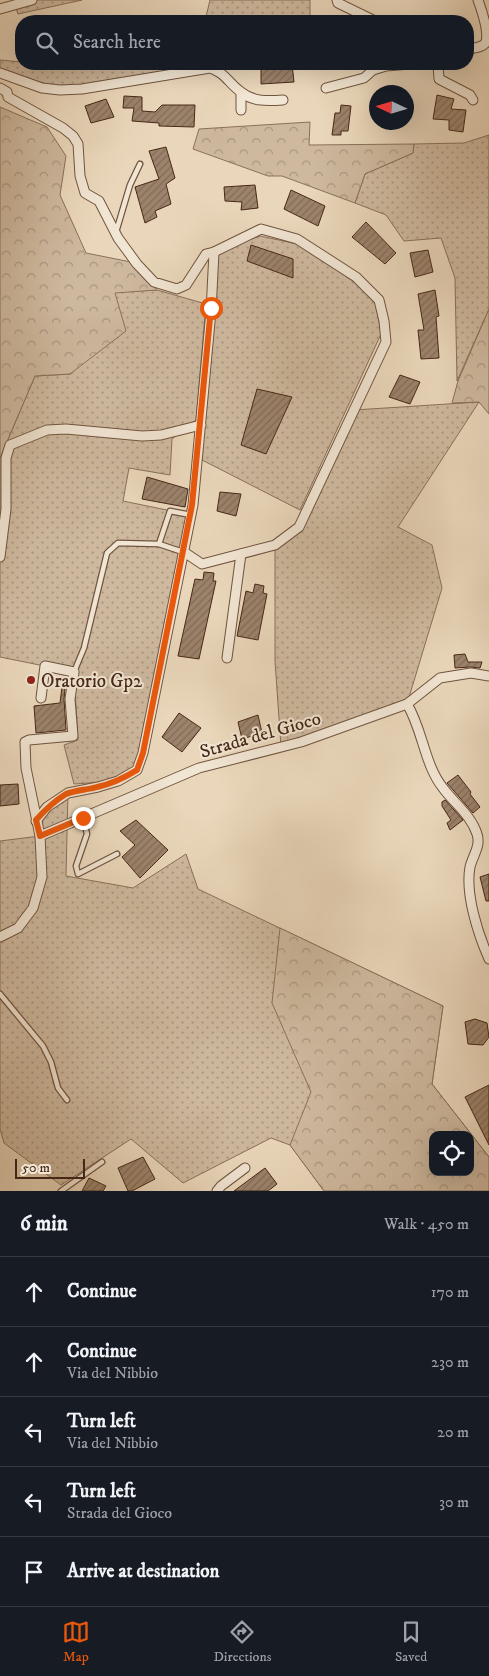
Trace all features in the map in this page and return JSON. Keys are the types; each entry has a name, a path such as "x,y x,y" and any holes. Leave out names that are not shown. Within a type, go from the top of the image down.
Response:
{"street":[{"path":"0,9 32,0"},
{"path":"337,0 338,3 362,15"},
{"path":"474,48 481,47 486,42 488,32 478,0"},
{"path":"0,73 42,88 60,90 82,89 198,70"},
{"path":"217,70 220,71 241,93 260,101 283,100"},
{"path":"326,88 364,78 373,70"},
{"path":"439,70 440,79 470,95 473,100"},
{"path":"0,88 7,92 8,97 63,128 73,136 78,144 80,176 85,194 99,201 116,234 137,264 154,282 177,289 186,285 206,254 261,229 297,239 356,277 378,300 384,321 386,342 299,527 276,545 202,564 184,552"},
{"path":"241,93 241,110"},
{"path":"36,820 48,807 68,793 118,781 137,770 143,753 191,515 211,312 214,252"},
{"path":"0,556 6,509 6,458 10,445 48,430 66,429 142,436 161,435 201,425"},
{"path":"227,658 241,554"},
{"path":"0,937 18,928 32,908 42,877 40,836 26,768 25,742 73,736 70,699 74,672 45,666 41,698"},
{"name":"Strada del Gioco","path":"40,836 199,768 301,742 407,704 440,678 471,673 489,676"},
{"path":"407,704 441,787 470,820 477,834 478,845 470,867 470,897 481,942 489,959"},
{"path":"217,1191 245,1168"}],"lane":[{"path":"116,234 130,185 140,164"},
{"path":"159,544 170,511 191,515"},
{"path":"74,672 84,648 107,553 118,543 159,544 184,552"},
{"path":"83,818 87,834 76,866 78,874 117,854"},
{"path":"0,994 43,1046 51,1062 58,1088 68,1100"},
{"path":"61,1191 102,1162"}],"green space":[{"path":"13,0 82,0 18,14"},
{"path":"210,0 310,0 310,15 206,15"},
{"path":"0,60 15,61 15,70 196,70 60,90 0,73"},
{"path":"0,107 47,127 66,156 60,195 86,253 131,262 157,290 115,293 126,331 70,374 35,376 0,458"},
{"path":"310,122 309,145 414,144 413,153 365,174 355,203 282,176 268,176 193,149 199,129"},
{"path":"489,135 489,309 457,381 455,278 441,238 404,241 386,215 355,203 365,174 413,153 414,144 464,143"},
{"path":"260,236 302,245 375,297 381,334 300,510 202,460 216,252"},
{"path":"157,290 206,304 196,420 172,439 170,475 129,468 123,501 191,515 137,770 118,781 74,784 64,745 78,740 74,672 0,657 0,458 35,376 71,374 115,292"},
{"path":"489,309 489,414 479,402 452,403 458,381"},
{"path":"479,402 398,527 432,545 442,588 407,704 281,747 275,661 275,545 299,527 354,410"},
{"path":"68,793 66,876 133,888 186,854 198,889 443,1006 432,1084 469,1131 429,1131 429,1176 474,1176 474,1138 489,1157 489,1191 324,1191 290,1145 271,1138 183,1183 131,1139 61,1185 4,1143 0,1129 0,841 40,836 36,821"},
{"path":"280,928 443,1006 432,1084 469,1131 429,1131 429,1176 474,1176 474,1138 489,1157 489,1191 324,1191 290,1145 311,1092 272,1003"}],"building":[{"path":"261,70 293,70 294,82 261,84"},
{"path":"437,95 454,99 451,109 466,110 463,132 449,130 449,120 433,119"},
{"path":"124,96 142,97 142,111 155,112 162,105 195,105 194,127 159,126 159,123 132,121 134,108 123,108"},
{"path":"106,99 114,117 91,123 85,106"},
{"path":"341,105 351,106 348,131 341,131 341,135 332,135 335,113 340,113"},
{"path":"166,147 175,178 166,184 171,204 155,211 157,217 145,223 135,187 159,179 149,151"},
{"path":"255,185 258,208 241,210 242,202 225,201 224,187"},
{"path":"291,190 325,206 318,226 284,209"},
{"path":"366,222 396,253 385,264 352,237"},
{"path":"251,245 293,259 293,278 247,261"},
{"path":"428,250 433,272 415,277 410,253"},
{"path":"435,290 439,316 436,317 439,358 421,359 418,330 424,330 418,294"},
{"path":"400,375 420,382 410,404 389,397"},
{"path":"257,389 292,397 266,454 241,445"},
{"path":"147,477 188,489 185,507 142,499"},
{"path":"220,492 241,494 236,516 217,511"},
{"path":"204,572 214,573 213,581 216,581 199,659 178,656 195,579 203,580"},
{"path":"255,584 264,586 263,593 267,594 258,640 237,636 246,591 253,593"},
{"path":"465,654 468,662 482,662 480,668 455,668 454,655"},
{"path":"62,687 65,689 66,730 36,733 34,706 60,703"},
{"path":"179,713 201,728 182,752 162,737"},
{"path":"258,715 262,733 242,739 238,722"},
{"path":"458,775 480,807 473,813 447,783"},
{"path":"18,784 19,804 0,806 0,785"},
{"path":"445,800 463,820 450,830 447,823 451,820 442,806 442,802"},
{"path":"136,820 168,850 140,878 122,857 135,845 120,831"},
{"path":"489,874 489,901 486,901 480,877"},
{"path":"475,1019 487,1023 489,1037 483,1045 468,1044 465,1022"},
{"path":"489,1085 489,1145 465,1097"},
{"path":"143,1157 155,1179 132,1191 128,1191 118,1168"},
{"path":"265,1168 277,1184 268,1191 234,1191"},
{"path":"89,1178 106,1186 103,1191 82,1191"}],"place":[{"name":"Oratorio Gp2","path":"31,680"}],"route":[{"path":"83,818 40,836 36,820 48,807 68,793 118,781 137,770 143,753 192,505 211,308"}]}
